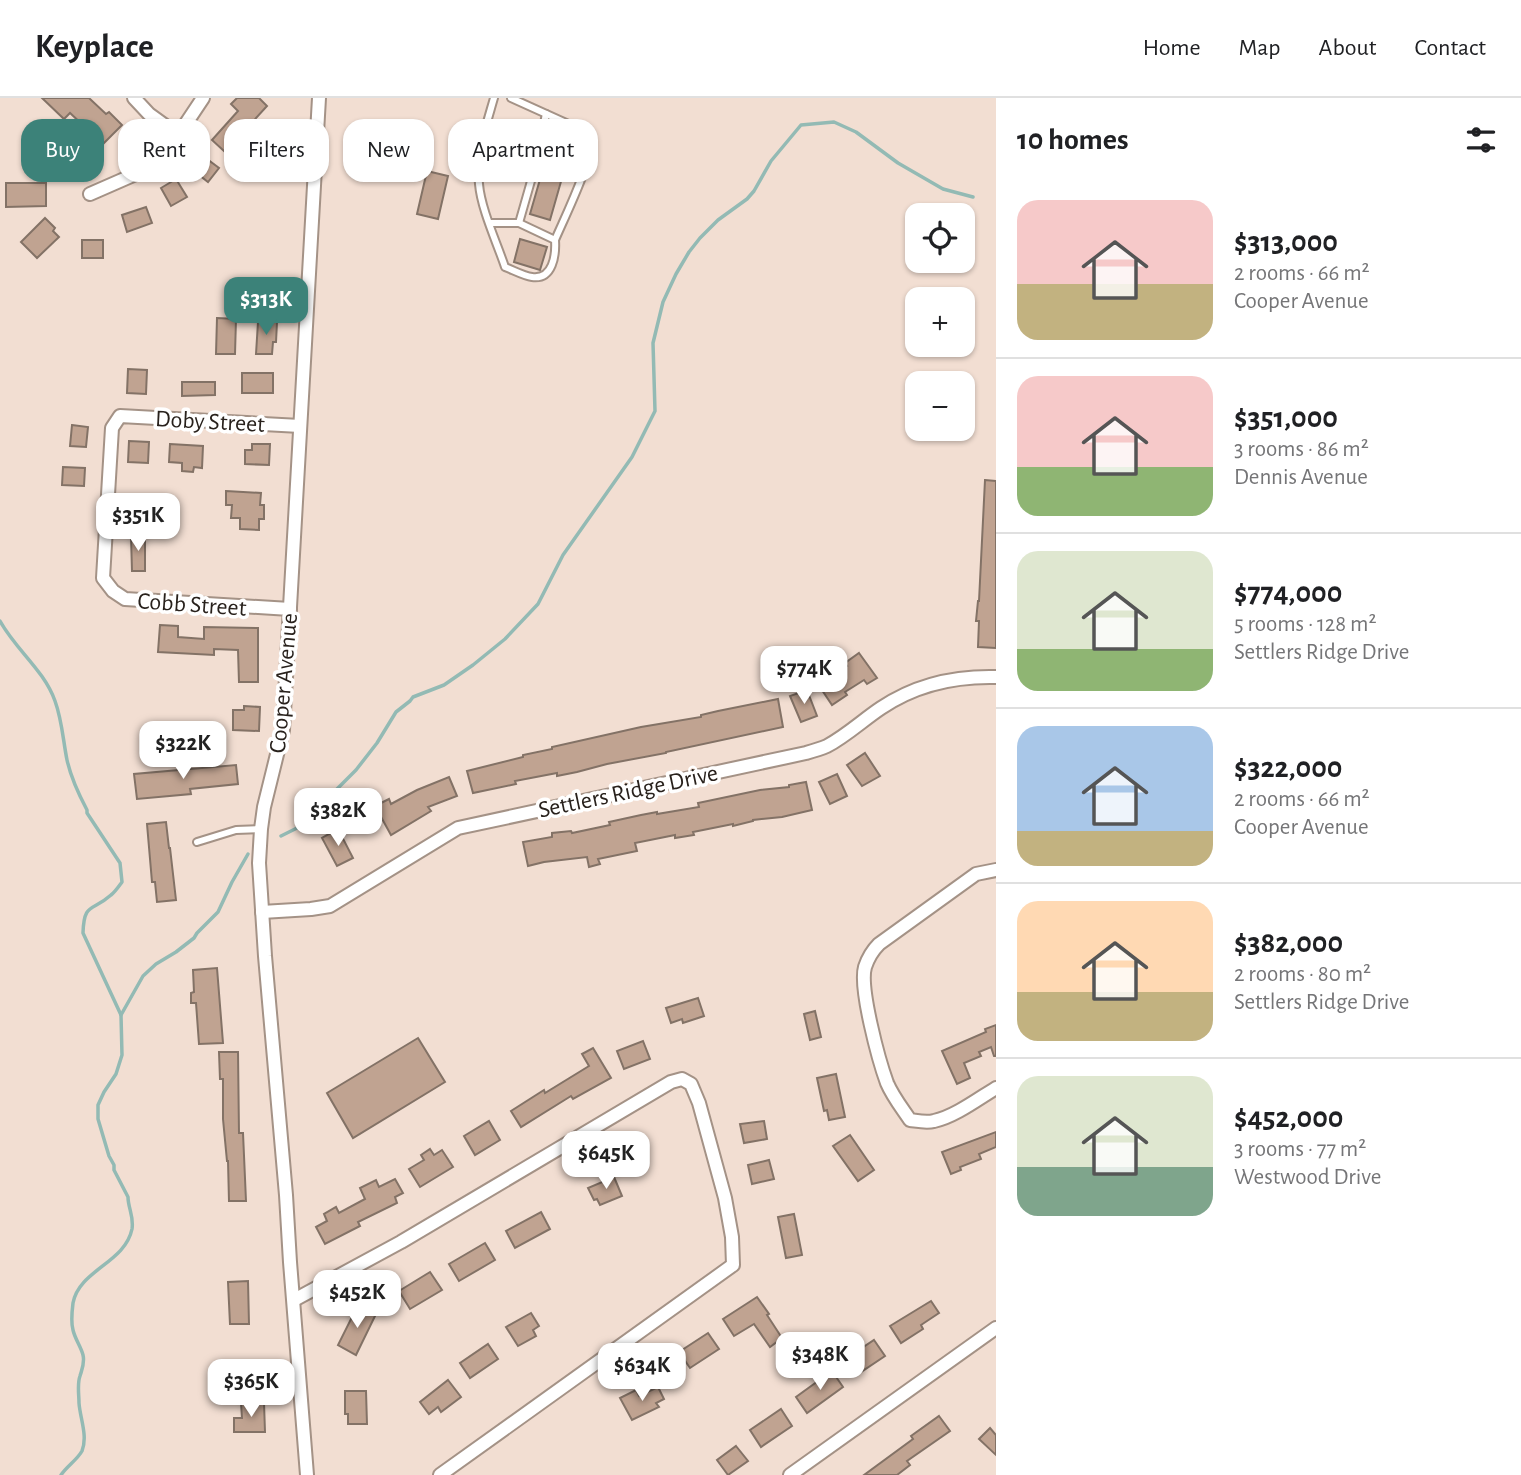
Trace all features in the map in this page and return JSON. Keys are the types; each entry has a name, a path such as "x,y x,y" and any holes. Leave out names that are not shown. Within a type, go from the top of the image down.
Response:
{"street":[{"path":"134,98 156,119"},
{"path":"188,119 202,98"},
{"name":"Cooper Avenue","path":"307,1475 259,863 261,829 283,730 319,98"},
{"path":"89,194 118,182"},
{"name":"Doby Street","path":"103,578 112,428 120,416 300,426"},
{"name":"Cobb Street","path":"103,578 113,591 125,599 141,602 290,609"},
{"name":"Settlers Ridge Drive","path":"262,912 330,906 458,828 806,753 826,747 884,706 908,693 933,684 996,677"},
{"path":"996,870 976,874 879,944 864,969 864,986 872,1029 888,1084 910,1120 935,1121 996,1088"},
{"path":"294,1300 413,1235 671,1082 681,1079 691,1084 699,1103 725,1198 732,1237 733,1265 440,1475"},
{"path":"790,1475 996,1328"}],"lane":[{"path":"494,98 485,127 478,171 479,187 505,267 533,278 545,274 553,265 555,240 587,161 590,147 584,131 511,98"},
{"path":"519,223 546,114"},
{"path":"490,223 519,223 555,240"},
{"path":"197,842 236,830 261,829"}],"building":[{"path":"42,98 89,98 118,121 118,129 104,143 104,119 76,119 70,113 64,119"},
{"path":"237,98 259,98 267,106 255,119 231,119 238,111 231,104"},
{"path":"224,127 224,151 212,140"},
{"path":"210,161 219,168 210,179"},
{"path":"434,173 448,176 438,219 417,214 424,182 434,182"},
{"path":"171,182 178,182 187,197 171,206 161,188"},
{"path":"539,182 561,182 550,220 530,214"},
{"path":"6,183 46,183 46,206 6,207"},
{"path":"146,207 152,223 127,232 122,215"},
{"path":"45,218 55,228 53,231 59,237 37,258 21,242"},
{"path":"520,239 547,247 540,270 514,262"},
{"path":"82,240 103,240 103,258 82,258"},
{"path":"217,318 236,319 235,354 216,354"},
{"path":"258,322 277,322 272,354 256,354"},
{"path":"128,369 147,370 146,394 127,393"},
{"path":"242,373 273,373 273,393 242,393"},
{"path":"182,382 215,382 215,395 182,396"},
{"path":"72,425 88,427 86,447 70,446"},
{"path":"129,441 149,442 148,463 128,462"},
{"path":"170,444 203,446 202,468 194,467 193,472 182,471 182,463 169,462"},
{"path":"252,444 270,444 269,465 245,464 245,450 252,450"},
{"path":"63,467 85,468 84,486 62,485"},
{"path":"985,480 996,481 996,648 978,647 979,621 976,621"},
{"path":"226,491 261,493 260,505 264,505 264,519 259,519 259,530 240,529 240,518 231,518 232,505 226,505"},
{"path":"131,536 145,536 145,571 132,571"},
{"path":"160,625 178,626 178,637 204,639 204,627 258,628 258,682 239,682 238,650 214,649 214,655 158,652"},
{"path":"859,653 877,678 867,684 864,680 845,692 847,695 832,705 818,684 847,666 845,663"},
{"path":"807,690 817,716 801,722 790,696"},
{"path":"778,699 783,727 577,772 515,781 516,784 473,793 467,771 552,747"},
{"path":"244,706 260,707 259,731 233,730 233,710 244,710"},
{"path":"865,753 880,776 862,786 847,765"},
{"path":"236,765 238,784 190,789 191,794 137,799 134,774"},
{"path":"837,774 847,796 830,804 819,782"},
{"path":"449,777 457,796 428,807 431,811 391,835 375,806 389,799 391,804"},
{"path":"806,782 812,810 693,832 694,835 675,838 675,835 635,843 637,851 598,859 600,864 589,867 587,857 528,866 523,842 552,837 552,833 572,833 641,815 699,807 698,803"},
{"path":"166,822 176,900 157,902 155,882 152,882 147,824"},
{"path":"338,829 353,858 337,866 322,838"},
{"path":"217,968 223,1043 199,1044 196,1003 191,1003 191,993 194,992 193,970"},
{"path":"698,998 704,1016 683,1023 682,1019 671,1023 666,1008"},
{"path":"815,1011 821,1037 810,1040 804,1014"},
{"path":"996,1025 996,1056 991,1047 979,1052 981,1056 964,1063 970,1078 957,1084 942,1051"},
{"path":"418,1038 445,1082 353,1138 327,1093"},
{"path":"643,1041 650,1059 624,1069 617,1051"},
{"path":"593,1048 611,1078 573,1099 571,1096 521,1127 511,1111 589,1066 582,1054"},
{"path":"219,1052 238,1052 239,1133 243,1133 246,1201 229,1201 223,1079 220,1079"},
{"path":"836,1074 845,1117 829,1120 827,1110 824,1111 817,1078"},
{"path":"489,1121 500,1140 475,1155 464,1136"},
{"path":"764,1121 767,1139 744,1143 740,1124"},
{"path":"996,1132 996,1147 979,1154 981,1159 960,1167 961,1170 951,1174 942,1152"},
{"path":"850,1135 874,1170 858,1181 833,1146"},
{"path":"430,1149 434,1155 442,1150 453,1167 420,1187 409,1169 424,1160 421,1155"},
{"path":"769,1160 774,1179 752,1184 748,1165"},
{"path":"614,1177 622,1196 600,1205 588,1188"},
{"path":"395,1179 403,1193 395,1197 397,1203 358,1222 360,1226 325,1244 316,1227 327,1221 324,1214 336,1207 339,1213 365,1199 360,1188 376,1180 379,1187"},
{"path":"541,1212 550,1229 515,1248 506,1231"},
{"path":"794,1214 802,1255 786,1258 778,1217"},
{"path":"485,1243 495,1260 459,1281 449,1264"},
{"path":"430,1272 442,1290 410,1309 399,1291"},
{"path":"248,1281 249,1324 230,1324 228,1282"},
{"path":"757,1297 782,1338 770,1347 754,1324 734,1336 723,1319"},
{"path":"931,1301 939,1313 921,1325 923,1329 901,1343 890,1326"},
{"path":"358,1305 376,1314 356,1355 338,1345"},
{"path":"531,1313 539,1326 533,1330 536,1336 518,1346 506,1327"},
{"path":"708,1333 719,1349 690,1368 679,1352"},
{"path":"874,1340 885,1356 861,1372 850,1356"},
{"path":"488,1344 498,1359 470,1378 460,1363"},
{"path":"832,1371 843,1387 807,1413 796,1397"},
{"path":"448,1380 461,1397 441,1412 438,1407 429,1414 420,1402"},
{"path":"658,1387 664,1399 656,1403 659,1407 632,1420 620,1398 636,1390 639,1396"},
{"path":"345,1391 366,1391 367,1424 348,1424"},
{"path":"241,1403 264,1403 265,1432 234,1432 234,1418 242,1418"},
{"path":"781,1409 792,1426 761,1447 750,1430"},
{"path":"939,1416 950,1431 907,1461 910,1465 897,1475 864,1475 913,1439 911,1436"},
{"path":"990,1428 996,1435 996,1455 979,1439"},
{"path":"736,1446 748,1461 728,1475 717,1460"}],"waterway":[{"path":"281,836 299,827 356,770 396,712 413,697 444,685 473,665 505,639 538,604 563,555 632,457 655,411 653,343 663,302 676,274 700,238 754,191 771,161 801,125 834,122 856,132 898,163 943,189 973,197"},
{"path":"0,621 50,690 59,715 73,779 87,813 120,863 122,882 112,894 87,912 83,933 121,1015 122,1055 116,1074 98,1105 98,1119 114,1170 128,1197 132,1229 121,1250 84,1282 73,1303 72,1327 84,1358 78,1389 84,1445 80,1454 61,1475"},
{"path":"121,1015 143,976 194,938 218,912 248,854"}]}
